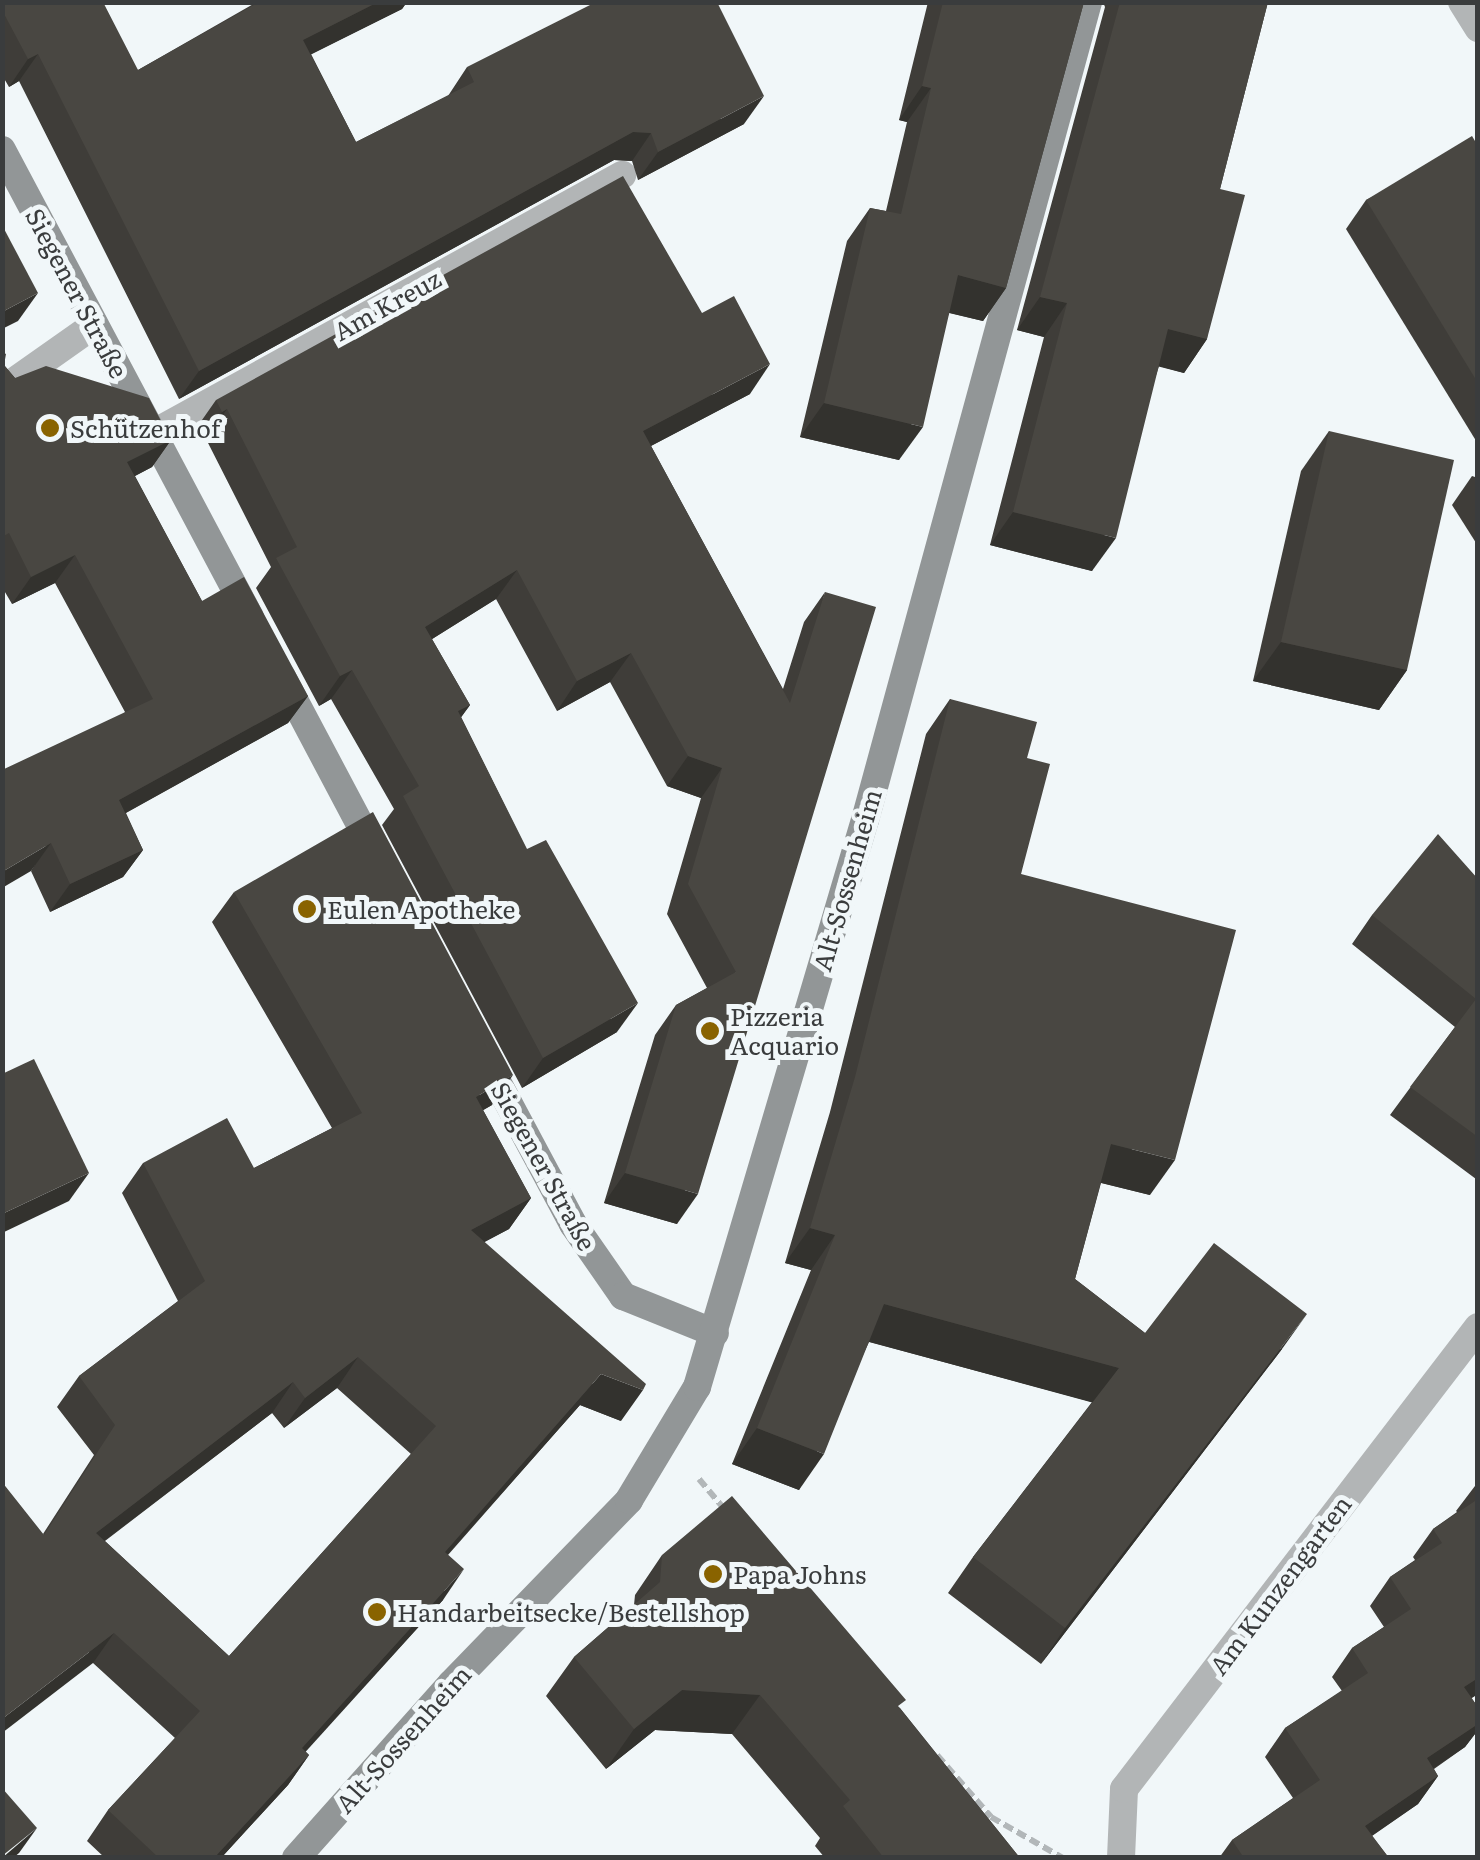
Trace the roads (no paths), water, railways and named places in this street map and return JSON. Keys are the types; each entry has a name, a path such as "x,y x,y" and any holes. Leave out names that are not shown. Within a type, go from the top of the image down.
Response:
{"main road":[{"name":"Alt-Sossenheim","path":"296,1858 451,1684 629,1500 668,1444 716,1332 865,820 1088,2"},
{"name":"Siegener Straße","path":"2,150 386,873"},
{"name":"Siegener Straße","path":"470,1031 596,1263 624,1296 716,1332"}],"street":[{"path":"1462,2 1478,28"},
{"name":"Am Kreuz","path":"152,434 622,175"},
{"path":"2,390 94,326"},
{"name":"Am Kunzengarten","path":"1121,1858 1124,1789 1478,1327"}],"place":[{"name":"Schützenhof","path":"50,428"},
{"name":"Eulen Apotheke","path":"307,909"},
{"name":"Pizzeria Acquario","path":"710,1031"},
{"name":"Papa Johns","path":"713,1574"},
{"name":"Handarbeitsecke/Bestellshop","path":"377,1612"}]}
